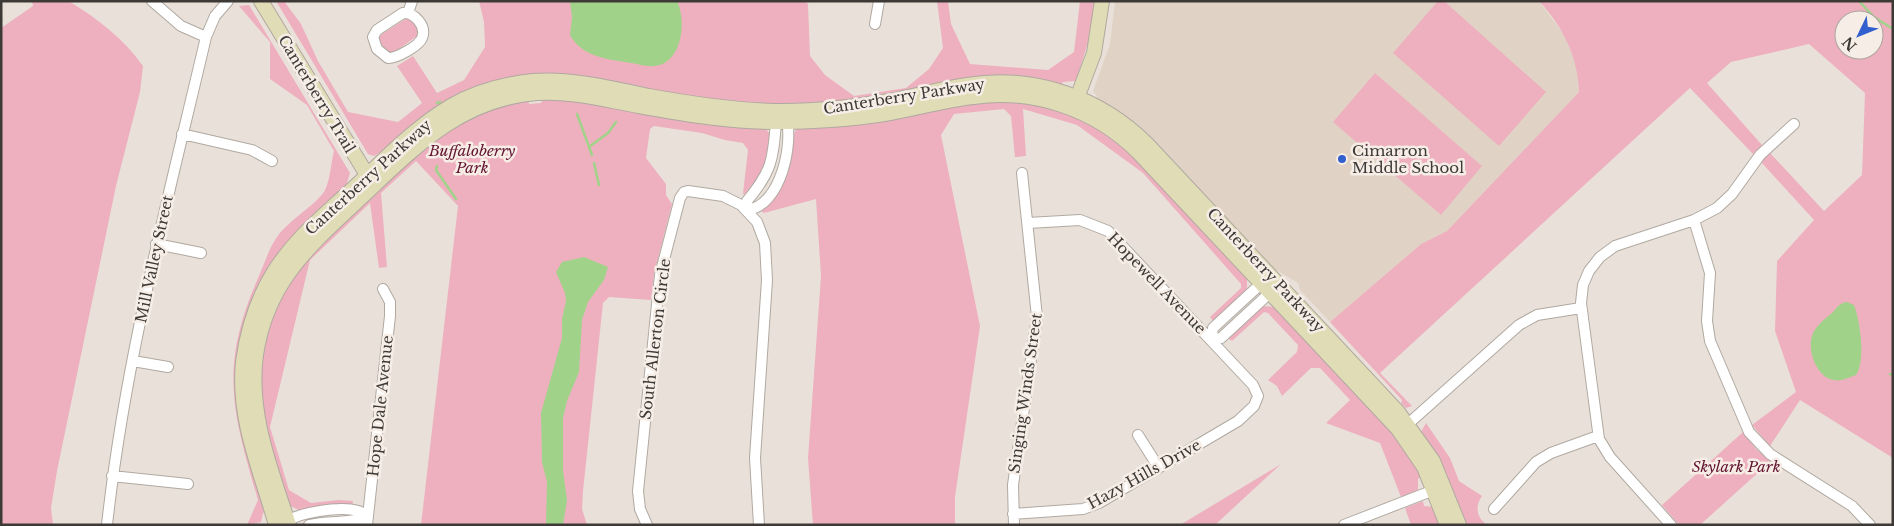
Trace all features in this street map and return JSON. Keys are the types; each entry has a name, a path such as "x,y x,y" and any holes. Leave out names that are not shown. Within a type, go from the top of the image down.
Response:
{"street":[{"path":"152,1 181,26 206,37"},
{"name":"Mill Valley Street","path":"107,525 118,431 156,244 206,37 215,16 228,1"},
{"name":"Canterberry Trail","path":"261,1 370,180"},
{"path":"408,13 412,1"},
{"path":"875,24 879,1"},
{"path":"1075,103 1094,52 1102,1"},
{"path":"403,13 408,13 415,17 422,28 421,40 394,58 384,56 374,44 375,32 403,13"},
{"name":"Canterberry Parkway","path":"284,524 256,404 255,370 261,331 273,298 297,260 370,180 450,121 478,107 525,94 568,94 712,118 862,118 970,97 993,95 1075,103 1132,146 1408,424 1433,461 1459,525"},
{"path":"747,210 747,201 764,180 772,160 783,118"},
{"path":"1665,523 1610,457 1598,436 1581,308 1584,281 1594,263 1603,254 1619,244 1694,220 1722,204 1760,155 1794,124"},
{"path":"182,134 252,150 272,161"},
{"name":"Singing Winds Street","path":"1013,520 1013,485 1037,317 1022,173"},
{"name":"South Allerton Circle","path":"647,525 640,509 638,497 661,270 680,198 684,192 688,191 718,195 732,200 747,210 762,232 767,263 755,458 759,525"},
{"name":"Hopewell Avenue","path":"1028,223 1075,220 1104,228 1118,240 1263,396"},
{"path":"1694,220 1710,273 1707,321 1709,336 1749,432 1770,454 1852,506 1870,525"},
{"path":"156,244 201,253"},
{"path":"1211,339 1221,338 1270,284"},
{"name":"Canterberry Parkway","path":"1270,284 1403,435 1419,459 1434,490 1447,525"},
{"name":"Hope Dale Avenue","path":"367,521 390,316 390,302 383,289"},
{"path":"1408,424 1519,325 1541,314 1581,308"},
{"path":"133,361 168,367"},
{"name":"Hazy Hills Drive","path":"1013,520 1086,508 1104,501 1238,421 1263,396"},
{"path":"1138,435 1159,468"},
{"path":"1494,509 1529,468 1541,458 1598,436"},
{"path":"112,476 188,484"},
{"path":"1344,525 1434,490"},
{"path":"284,524 338,510 359,511 367,521"},
{"path":"309,525 332,521 367,521"}],"shaded area":[{"path":"570,1 677,1 682,19 682,30 676,50 671,58 654,66 596,56 581,48 570,35 572,17"},
{"name":"Cimarron Middle School","path":"1115,1 1539,1 1565,36 1578,70 1579,92 1447,231 1421,244 1330,322 1300,290 1298,283 1263,262 1094,101 1097,96 1093,91 1110,44"},
{"path":"584,257 608,267 604,280 588,302 582,320 579,372 567,401 563,418 563,471 567,500 563,525 546,525 547,482 542,462 541,413 562,338 562,319 566,301 565,293 556,272 562,262"},
{"path":"1847,302 1854,305 1858,320 1861,360 1856,375 1837,380 1828,378 1818,369 1812,356 1811,342 1813,332 1823,320 1840,305"}],"green space":[{"path":"32,1 70,2 110,30 128,47 143,66 140,92 116,186 57,471 51,508 53,525 1,525 1,28 33,6"},
{"path":"276,1 284,1 301,24 318,61 348,112 398,122 422,103 397,66 413,56 437,93 464,80 485,47 484,22 479,1 805,1 808,4 810,56 825,75 854,96 906,88 929,69 943,48 937,1 948,1 951,24 970,64 1048,70 1074,52 1080,1 1094,1 1094,4 1089,39 1076,81 1063,82 1060,88 792,107 490,86 383,156 379,153 374,156 368,154"},
{"path":"1438,1 1444,1 1546,92 1499,146 1393,53"},
{"path":"1539,1 1893,1 1893,458 1800,400 1770,446 1752,425 1796,392 1775,331 1777,261 1814,220 1761,162 1770,153 1824,211 1862,175 1865,93 1809,44 1731,62 1707,83 1762,145 1753,154 1690,88 1380,373 1412,406 1406,408 1401,403 1402,400 1330,322 1421,244 1447,231 1579,92 1576,67 1568,43 1555,21"},
{"path":"249,5 350,173 347,183 350,186 250,314 268,511 263,513 261,522 247,525 258,500 236,414 234,364 238,338 246,309 272,246 282,231 324,192 329,178 334,151 307,105 270,79 270,42 239,6"},
{"path":"407,18 415,26 417,36 393,53 388,53 379,41 379,36"},
{"path":"1375,73 1482,166 1441,215 1333,122"},
{"name":"Buffaloberry Park","path":"543,97 765,128 770,134 764,170 744,195 748,150 743,143 702,133 654,126 650,129 646,158 666,184 666,195 672,204 654,274 651,300 609,297 603,303 583,491 582,509 587,525 421,525 458,206 416,161 381,193 387,267 379,268 370,203 310,260 270,427 289,490 311,503 339,500 353,501 352,507 301,511 286,504 258,395 264,335 292,272 412,156 461,119 528,98 529,104 541,103"},
{"path":"991,99 1051,105 1115,136 1190,217 1196,219 1247,274 1247,291 1214,322 1210,317 1241,288 1241,284 1143,173 1077,125 1023,109 1026,156 1015,157 1011,116 1004,109 954,114 941,135 980,326 955,497 955,525 813,525 808,458 821,276 816,199 764,213 761,211 790,160 792,136 798,127"},
{"path":"1262,306 1278,307 1398,438 1423,476 1418,479 1418,490 1401,497 1380,443 1326,423 1350,400 1320,368 1311,368 1282,396 1277,386 1268,380 1297,352 1298,345 1268,313 1264,312 1232,341 1228,338"},
{"path":"1426,423 1450,458 1459,481 1482,496 1478,504 1478,511 1483,522 1487,525 1465,525 1430,446 1421,432"},
{"name":"Skylark Park","path":"1743,432 1756,449 1771,461 1700,525 1679,525 1662,505"},
{"path":"1281,464 1215,525 1180,525"},
{"path":"1423,501 1424,506 1435,507 1442,525 1411,525 1405,508"}],"waterway":[{"path":"1859,1 1874,17 1893,29"},
{"path":"577,114 592,155"},
{"path":"589,147 608,133 616,122"},
{"path":"594,163 599,185"},
{"path":"437,166 436,170 456,199"}],"place":[{"name":"Cimarron Middle School","path":"1342,159"}]}
